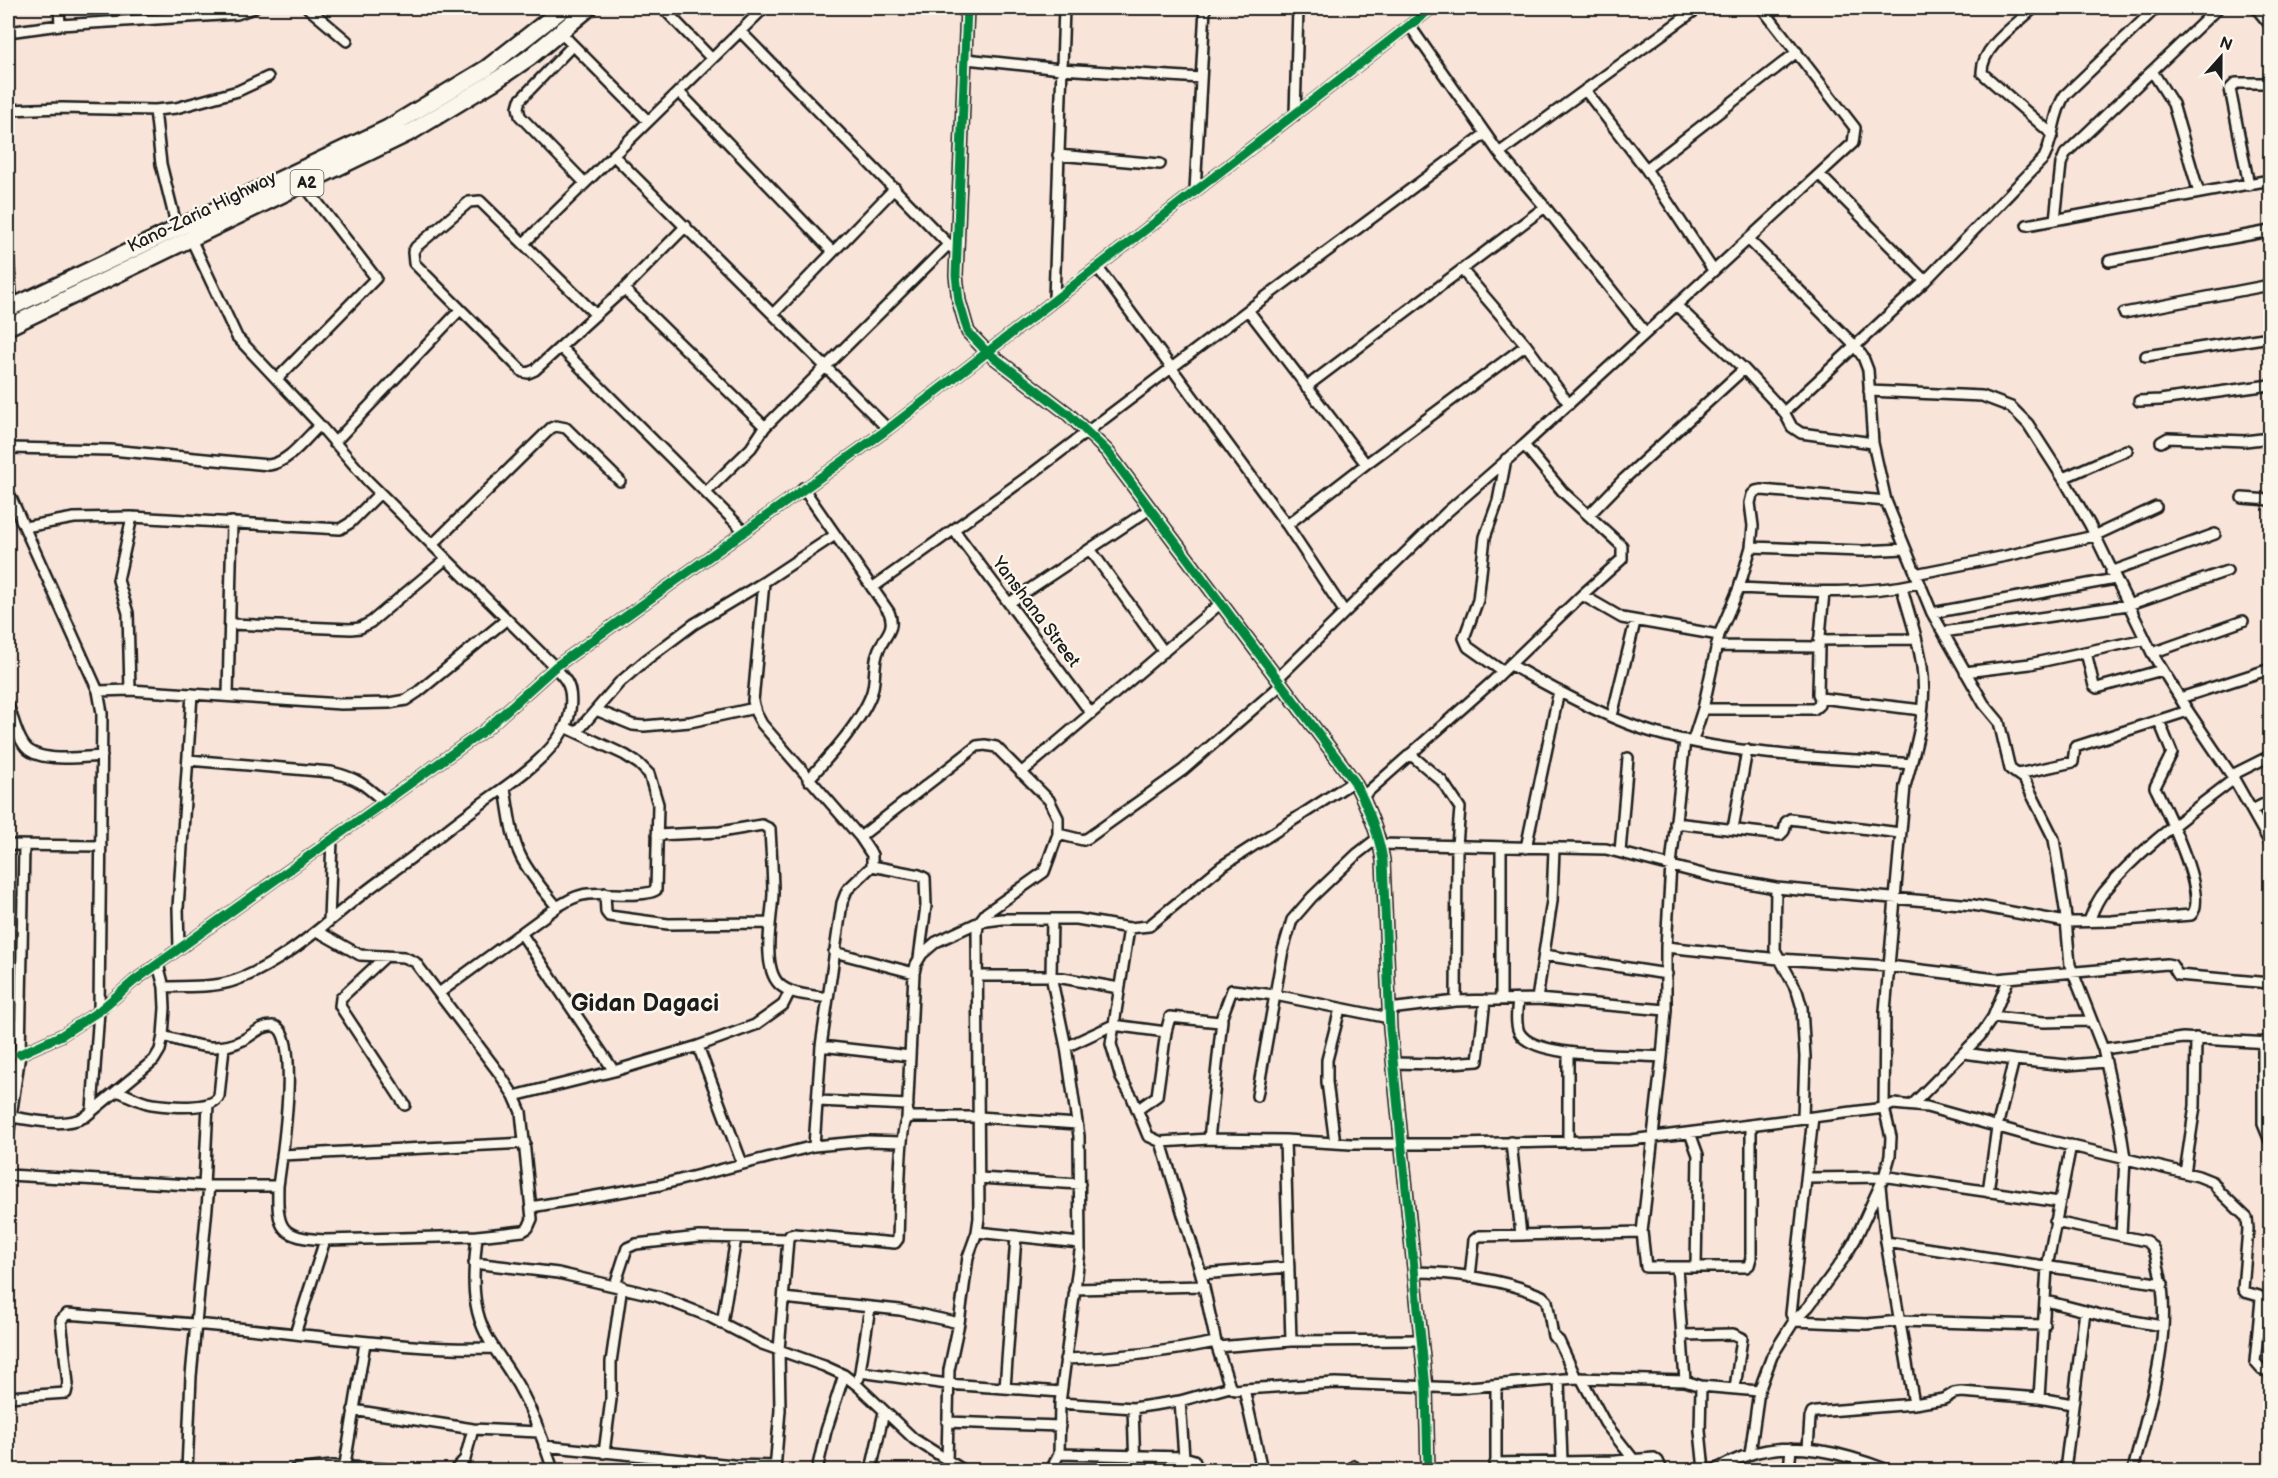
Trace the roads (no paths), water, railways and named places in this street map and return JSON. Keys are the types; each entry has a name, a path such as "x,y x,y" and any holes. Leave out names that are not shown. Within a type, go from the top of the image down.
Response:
{"highway":[{"name":"Kano-Zaria Highway","path":"10,308 388,128 487,68 564,8"},
{"name":"Kano-Zaria Highway","path":"8,327 411,132 530,57 589,8"}],"street":[{"path":"59,8 60,25"},
{"path":"8,32 60,25 237,14 254,8"},
{"path":"308,8 347,41"},
{"path":"663,8 712,59"},
{"path":"524,243 764,8"},
{"path":"968,8 952,248 962,312 968,332 987,351 1088,431 1107,451 1354,781 1370,810 1380,841 1393,1063 1426,1388 1428,1470"},
{"path":"1054,299 1064,8"},
{"path":"1195,191 1204,8"},
{"path":"1295,115 1298,8"},
{"path":"20,1054 62,1035 99,1011 158,964 485,730 555,666 888,429 1432,8"},
{"path":"1499,153 1698,8"},
{"path":"1058,834 1083,840 1088,838 1183,770 1280,682 1344,611 1447,512 1506,459 1524,446 1852,143 1855,128 1762,8"},
{"path":"2034,8 1987,52 1982,63 1982,73 2053,135"},
{"path":"1784,412 1925,281 2044,158 2065,95 2156,8"},
{"path":"2055,220 2061,165 2065,154 2218,8"},
{"path":"2256,8 2271,25"},
{"path":"1410,26 1499,153 1645,332"},
{"path":"740,31 896,188 952,248"},
{"path":"560,32 648,121"},
{"path":"573,45 520,100 518,107 520,116 585,183"},
{"path":"1646,168 1797,52"},
{"path":"966,59 1061,69 1201,78"},
{"path":"2152,70 2173,104 2199,193"},
{"path":"8,110 176,108 238,91 268,77"},
{"path":"2249,185 2230,89 2236,83 2271,83"},
{"path":"1585,90 1646,168 1713,270"},
{"path":"679,92 832,251"},
{"path":"155,110 161,164 177,228"},
{"path":"872,588 1172,369 1485,134"},
{"path":"1058,154 1160,164"},
{"path":"613,155 888,429"},
{"path":"1820,175 1925,281"},
{"path":"2027,225 2271,180"},
{"path":"276,379 376,278 304,184"},
{"path":"773,314 896,188"},
{"path":"595,314 480,201 469,202 413,252 414,263 523,372 528,373 535,370 624,289 686,226"},
{"path":"1306,387 1545,207"},
{"path":"2109,261 2271,231"},
{"path":"164,987 235,981 283,955 317,931 470,811 505,789 554,744 565,727 570,692 567,681 555,666 380,494 237,337 191,239"},
{"path":"1748,239 1855,346 1863,357 1868,370 1873,443 1886,501 1905,549 1932,613 1984,704 1999,722 2010,769 2024,780 2054,839 2072,972 2103,1049 2115,1099 2125,1158 2121,1236"},
{"path":"706,492 751,448 765,427 952,248"},
{"path":"8,255 10,308"},
{"path":"1098,268 1287,525 1344,611"},
{"path":"1462,270 1526,345 1569,404"},
{"path":"2124,313 2271,285"},
{"path":"624,289 765,427"},
{"path":"1676,305 1744,369 1784,412 1792,427 1801,433 1873,443"},
{"path":"334,443 460,310"},
{"path":"1248,310 1366,464"},
{"path":"2146,356 2271,338"},
{"path":"1287,525 1526,345"},
{"path":"560,347 743,530"},
{"path":"1589,515 1624,478 1744,369"},
{"path":"2139,401 2271,385"},
{"path":"1869,391 1982,396 2011,406 2028,424 2063,478 2152,653 2233,777 2271,843"},
{"path":"8,448 111,450 269,465 288,456 319,426"},
{"path":"432,545 551,428 556,426 566,428 620,481"},
{"path":"2161,442 2168,438 2245,441 2271,438"},
{"path":"1362,797 1510,665 1624,555 1622,546 1556,484 1524,446"},
{"path":"2063,478 2127,450"},
{"path":"1502,672 1468,647 1464,638 1478,600 1485,537 1498,501 1506,459"},
{"path":"803,488 889,612 892,620 875,663 871,695 830,756 808,780"},
{"path":"8,491 98,691 102,713 99,1011 92,1110"},
{"path":"1751,1125 1750,1262 1746,1267 1646,1267 1642,1232 1654,1138 1666,1010 1666,947 1675,823 1689,740 1703,709 1719,635 1740,588 1751,547 1753,526 1750,503 1752,495 1756,491 1886,501"},
{"path":"25,527 74,518 132,516 340,529 351,523 380,494"},
{"path":"2242,498 2271,500"},
{"path":"1740,588 1824,592 1902,587 1917,578 2094,536 2156,507"},
{"path":"1009,603 1150,508"},
{"path":"130,690 128,614 118,580 132,516"},
{"path":"228,695 232,522"},
{"name":"Yanshana Street","path":"954,530 1092,713"},
{"path":"1932,613 2113,576 2215,534"},
{"path":"577,732 619,683 646,660 694,624 764,582 835,535"},
{"path":"1751,547 1863,551 1905,549"},
{"path":"1090,549 1164,652"},
{"path":"230,624 360,628 371,622 446,558"},
{"path":"1943,632 2128,606 2228,572"},
{"path":"764,582 753,701 755,708 762,724 808,780 860,837 872,855 872,866 845,894 834,952 821,1046 814,1146"},
{"path":"1750,1454 1759,1391 1772,1356 1794,1321 1809,1306 1844,1258 1882,1180 1890,1156 1892,1137 1884,1108 1889,966 1905,786 1924,696 1922,665 1902,587"},
{"path":"1703,709 1814,709 1819,705 1819,643 1824,592"},
{"path":"1582,595 1610,613 1635,622 1719,635"},
{"path":"1022,773 1221,603"},
{"path":"98,691 130,690 228,695 341,704 390,703 406,700 418,692 507,619"},
{"path":"2152,653 2243,621"},
{"path":"1612,716 1635,622"},
{"path":"1716,646 1915,639"},
{"path":"1965,672 2030,664 2145,639"},
{"path":"2086,652 2094,687 2097,688 2162,670"},
{"path":"1510,665 1612,716 1650,731 1747,750 1911,764"},
{"path":"2180,698 2271,669"},
{"path":"1526,848 1559,691"},
{"path":"179,949 178,908 192,694"},
{"path":"1820,698 1922,710"},
{"path":"8,705 24,746 33,753 46,757 102,756"},
{"path":"596,710 633,725 644,726 690,722 755,708"},
{"path":"2018,774 2073,762 2075,747 2188,711"},
{"path":"1257,1096 1283,950 1296,913 1358,854 1380,841 1502,849 1606,849 1714,877 1776,888 1973,905 2067,922 2191,915 2196,905 2191,871 2155,787 2172,753 2159,721"},
{"path":"439,993 574,897 605,893 646,893 656,890 658,804 649,774 625,755 565,727"},
{"path":"860,837 977,746 985,745 996,747 1049,800 1058,818 1058,834 1044,872 986,913 979,922 977,932 979,1117 977,1232 968,1257 948,1384 947,1462"},
{"path":"1733,829 1747,750"},
{"path":"1410,754 1442,781 1460,808 1457,845 1456,1001"},
{"path":"2090,921 2096,903 2104,891 2173,826 2233,777 2271,756"},
{"path":"1620,852 1628,758"},
{"path":"188,760 331,771 351,777 363,784 384,802"},
{"path":"919,958 936,942 979,922 1002,919 1077,919 1129,928 1149,926 1222,866 1354,781"},
{"path":"505,789 515,840 521,857 532,876 557,907"},
{"path":"2252,810 2271,801"},
{"path":"1675,823 1780,835 1784,831 1787,820 1790,819 1900,833"},
{"path":"657,835 720,832 768,826 773,895 770,923 772,972 777,982 790,991 827,998"},
{"path":"329,921 332,839"},
{"path":"8,845 101,846"},
{"path":"8,1137 11,1090 20,1054 24,846"},
{"path":"1501,999 1502,849"},
{"path":"1537,999 1552,900 1554,849"},
{"path":"544,1446 733,1468 775,1468 780,1410 779,1350 790,1235 895,1243 898,1239 902,1142 908,1105 914,973 919,958 926,906 925,878 872,866"},
{"path":"1776,888 1775,942 1779,959 1797,991 1802,1008 1808,1117 1807,1178 1791,1314 1794,1321"},
{"path":"605,893 606,912 609,916 668,924 770,923"},
{"path":"1052,919 1051,976 1066,1047 1077,1124 1080,1184 1080,1243 1060,1403 1059,1454 1052,1470"},
{"path":"1129,928 1111,1044 1121,1078 1148,1136 1161,1142 1209,1139 1400,1144 1568,1142 1654,1138 1884,1108 1893,1104 1927,1107 1996,1127 2185,1173 2213,1182 2219,1191 2247,1218 2243,1289 2261,1299 2254,1362 2262,1370 2271,1371"},
{"path":"164,1036 214,1048 224,1047 244,1039 266,1027 277,1026 284,1035 289,1073 278,1208 284,1229 301,1238 325,1240 477,1236 524,1231 532,1219 521,1112 514,1096 411,958 353,953 317,931"},
{"path":"521,933 614,1071"},
{"path":"1666,947 1779,959 1889,966 1996,979 2167,964 2172,965 2178,975 2271,983"},
{"path":"834,952 914,973"},
{"path":"1544,955 1667,974"},
{"path":"386,956 341,998 339,1006 405,1106"},
{"path":"11,1117 63,1123 85,1118 154,1060 164,1036 164,987 158,964"},
{"path":"977,976 1051,976 1119,988"},
{"path":"1912,1105 1964,1053 1993,1017 2008,978"},
{"path":"1209,1139 1222,1020 1232,990 1389,1014 1456,1001 1501,999 1537,999 1666,1010"},
{"path":"514,1096 614,1071 698,1046 755,1025 783,1005 790,991"},
{"path":"1393,1063 1437,1064 1478,1061 1485,1000"},
{"path":"1518,1000 1517,1024 1520,1034 1538,1047 1568,1053 1662,1056"},
{"path":"1335,1143 1327,1082 1327,1060 1340,1008"},
{"path":"1137,1110 1157,1096 1170,1017 1213,1022 1222,1020"},
{"path":"1993,1017 2044,1022 2091,1022"},
{"path":"1066,1047 1113,1025 1166,1032"},
{"path":"2103,1049 2169,1039 2196,1038 2267,1042 2267,1085 2263,1124 2271,1141"},
{"path":"2185,1173 2195,1106 2196,1038"},
{"path":"698,1046 742,1163"},
{"path":"821,1046 910,1056"},
{"path":"117,1091 152,1104 202,1106 216,1102 219,1096 224,1047"},
{"path":"1568,1053 1568,1142"},
{"path":"1964,1053 2067,1065 2106,1062"},
{"path":"1988,1192 1996,1127 2014,1060"},
{"path":"818,1101 908,1105"},
{"path":"187,1470 191,1376 197,1325 206,1186 208,1104"},
{"path":"907,1119 911,1117 979,1117 1077,1124"},
{"path":"1690,1132 1698,1155 1696,1266"},
{"path":"1285,1140 1291,1341"},
{"path":"531,1207 660,1185 814,1146 868,1141 902,1142"},
{"path":"1161,1142 1201,1274 1217,1344 1230,1387 1235,1390 1335,1383 1426,1388 1496,1386 1579,1378 1685,1381 1701,1386 1759,1391"},
{"path":"1511,1142 1521,1234"},
{"path":"282,1155 525,1143"},
{"path":"2039,1398 2047,1267 2071,1145"},
{"path":"8,1175 206,1186 278,1186"},
{"path":"979,1178 1080,1184"},
{"path":"1807,1178 1882,1180 2059,1202"},
{"path":"1882,1180 1886,1242 1914,1404"},
{"path":"2055,1222 2150,1243 2154,1249 2163,1284 2162,1326 2158,1367 2133,1470"},
{"path":"977,1232 1080,1243"},
{"path":"1470,1276 1476,1238 1521,1234 1642,1232"},
{"path":"477,1236 474,1263 476,1306 492,1348 511,1374 532,1414 553,1470"},
{"path":"604,1453 618,1285 625,1252 630,1245 699,1237 788,1239"},
{"path":"1005,1388 1016,1237"},
{"path":"722,1324 736,1238"},
{"path":"295,1334 325,1240"},
{"path":"1886,1242 2163,1284"},
{"path":"474,1263 534,1268 618,1285 657,1296 744,1336 824,1366 858,1386 914,1439 963,1470"},
{"path":"1201,1274 1289,1267"},
{"path":"1677,1267 1685,1381"},
{"path":"1414,1272 1470,1276 1542,1296 1547,1301 1553,1336 1559,1341 1605,1423 1634,1460"},
{"path":"1074,1288 1204,1286"},
{"path":"783,1298 870,1306 958,1323"},
{"path":"2046,1301 2162,1326"},
{"path":"858,1386 870,1306"},
{"path":"2065,1470 2085,1311"},
{"path":"8,1386 8,1397 66,1393 68,1384 61,1320 67,1314 295,1334 365,1343 453,1349 492,1348"},
{"path":"1794,1321 1866,1324 1900,1320 2045,1325"},
{"path":"1682,1335 1733,1334 1742,1338 1735,1388"},
{"path":"1065,1359 1120,1358 1217,1344 1422,1340"},
{"path":"344,1468 365,1343"},
{"path":"860,1372 948,1384 1062,1392"},
{"path":"817,1470 826,1431 844,1376"},
{"path":"1559,1380 1562,1461"},
{"path":"1496,1386 1495,1467 1562,1461 1655,1459 1662,1470"},
{"path":"1701,1386 1700,1431 1704,1470"},
{"path":"1060,1403 1133,1408 1180,1401 1230,1387"},
{"path":"1244,1389 1262,1470"},
{"path":"1808,1448 1812,1413 1914,1404 1944,1399 1961,1392 2039,1398 2072,1404"},
{"path":"1180,1401 1185,1457"},
{"path":"1133,1408 1135,1470"},
{"path":"353,1410 473,1429 539,1432"},
{"path":"871,1470 884,1412"},
{"path":"947,1422 1060,1426"},
{"path":"454,1470 465,1459 473,1429"},
{"path":"1790,1470 1791,1448"},
{"path":"1714,1470 1733,1466 1750,1454 1808,1448 1888,1470"},
{"path":"1059,1454 1185,1457 1194,1460 1198,1470"},
{"path":"294,1470 344,1468 405,1470"}],"district":[{"name":"Gidan Dagaci","path":"645,1003"}]}
